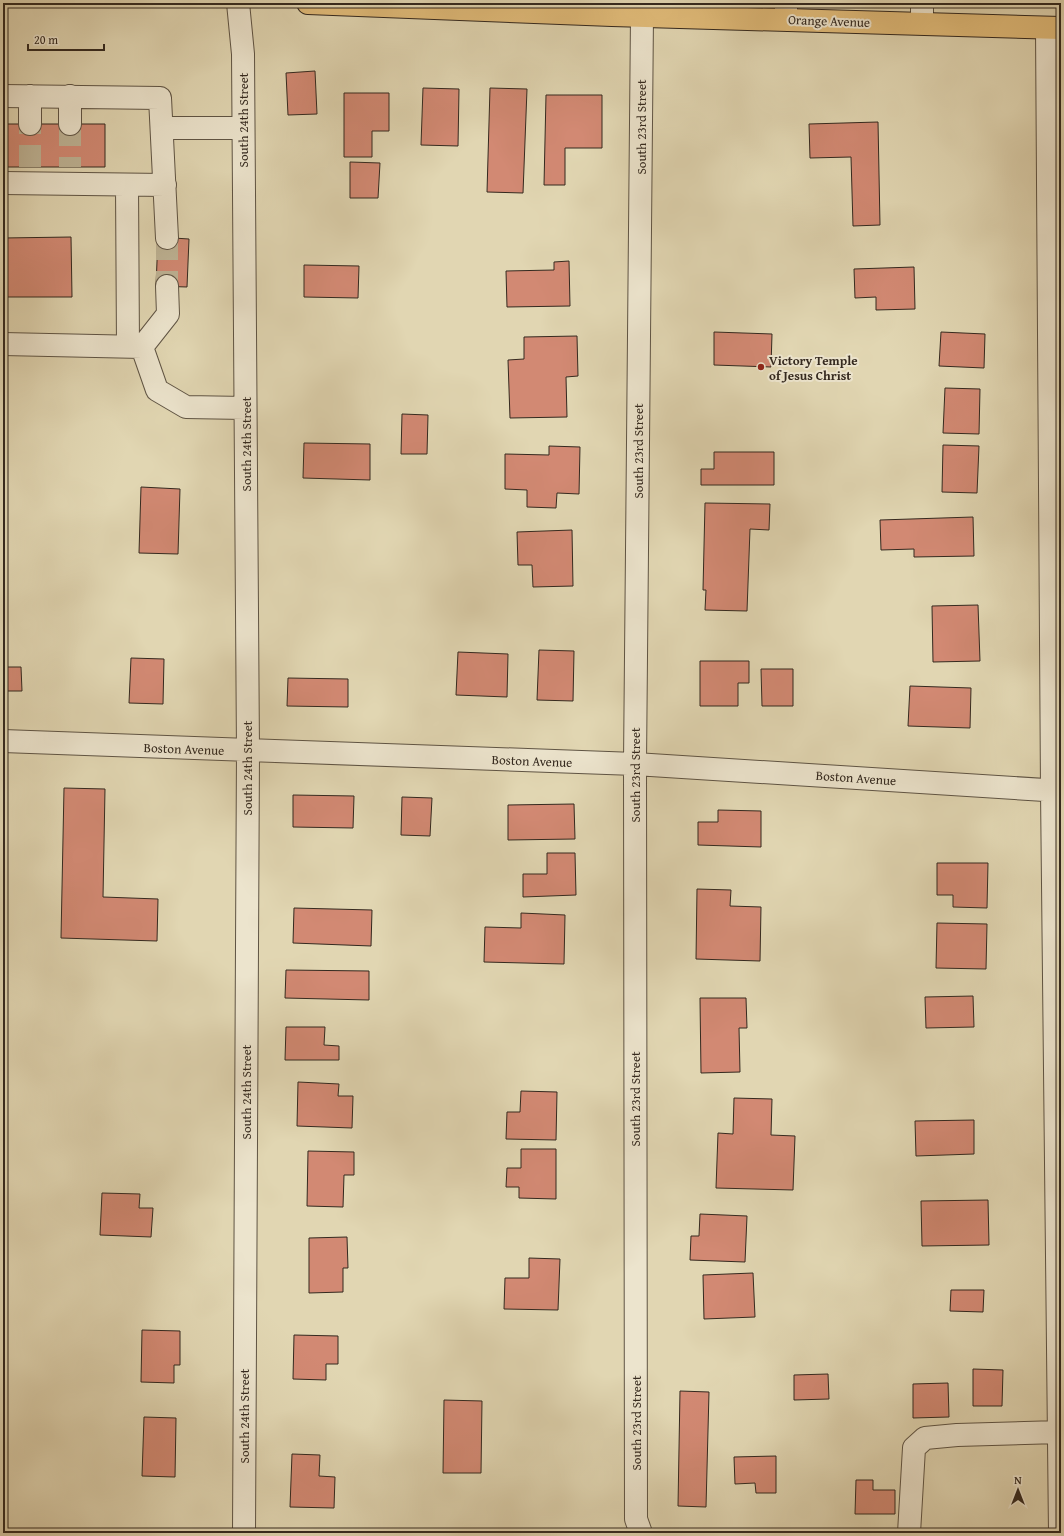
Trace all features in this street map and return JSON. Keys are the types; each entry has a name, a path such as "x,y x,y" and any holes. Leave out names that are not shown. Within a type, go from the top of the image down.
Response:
{"main road":[{"name":"Orange Avenue","path":"308,3 613,9 642,16 786,11 922,13 1054,28"}],"street":[{"name":"South 24th Street","path":"238,3 243,54 248,751 244,1533"},
{"name":"South 23rd Street","path":"641,1533 636,1518 635,764 642,16"},
{"path":"1054,28 1060,1533"},
{"path":"3,96 160,98 165,185 166,238"},
{"path":"30,96 30,124"},
{"path":"70,96 70,124"},
{"path":"162,128 243,128"},
{"path":"3,183 30,175 70,175 127,184 165,185"},
{"path":"127,184 135,347 157,390 186,407 245,408"},
{"path":"3,344 135,347 168,314 167,286"},
{"name":"Boston Avenue","path":"3,741 635,764 1057,791"},
{"path":"909,1533 914,1448 925,1438 957,1435 1059,1432"}],"building":[{"path":"315,71 317,114 288,115 286,73"},
{"path":"423,88 459,89 458,146 421,145"},
{"path":"490,88 527,89 523,193 487,192"},
{"path":"344,93 389,93 389,131 372,131 372,157 344,157"},
{"path":"546,95 602,95 602,148 565,148 565,185 544,185"},
{"path":"878,122 880,225 853,226 851,157 810,158 809,124"},
{"path":"3,124 105,124 105,167 3,167"},
{"path":"350,162 380,163 378,198 350,198"},
{"path":"71,237 72,297 3,297 3,238"},
{"path":"158,237 189,239 187,287 156,286"},
{"path":"569,261 570,306 507,307 506,271 554,270 554,262"},
{"path":"304,265 359,266 358,298 304,297"},
{"path":"914,267 915,309 876,310 876,297 855,298 854,269"},
{"path":"714,332 772,334 771,367 714,365"},
{"path":"941,332 985,334 984,368 939,366"},
{"path":"577,336 578,376 566,377 567,417 510,418 508,360 524,359 524,337"},
{"path":"945,388 980,389 979,434 943,433"},
{"path":"402,414 428,415 427,454 401,454"},
{"path":"304,443 370,444 370,480 303,478"},
{"path":"943,445 979,446 977,493 942,492"},
{"path":"549,446 580,447 579,494 557,493 556,508 527,507 527,490 505,489 505,454 549,455"},
{"path":"714,452 774,452 774,485 701,485 701,469 714,469"},
{"path":"141,487 180,489 178,554 139,553"},
{"path":"705,503 770,504 769,530 750,529 747,611 705,610 706,590 703,590"},
{"path":"973,517 974,556 914,557 914,549 881,550 880,520"},
{"path":"572,530 573,586 533,587 532,565 518,565 517,532"},
{"path":"978,605 980,661 933,662 932,606"},
{"path":"539,650 574,651 573,701 537,700"},
{"path":"458,652 508,654 507,697 456,695"},
{"path":"131,658 164,659 163,704 129,703"},
{"path":"700,661 749,661 749,683 738,683 738,706 700,706"},
{"path":"3,667 21,667 22,691 3,691"},
{"path":"761,669 793,669 793,706 762,706"},
{"path":"288,678 348,679 348,707 287,706"},
{"path":"910,686 971,688 970,728 908,726"},
{"path":"64,788 105,789 103,897 158,899 157,941 61,938"},
{"path":"293,795 354,796 353,828 293,827"},
{"path":"402,797 432,798 430,836 401,835"},
{"path":"574,804 575,839 508,840 508,805"},
{"path":"718,810 761,811 761,847 698,845 698,822 718,822"},
{"path":"547,853 575,853 576,895 523,897 523,874 547,874"},
{"path":"937,863 988,863 987,908 953,907 953,895 937,895"},
{"path":"697,889 731,890 730,906 761,907 760,961 696,959"},
{"path":"294,908 372,910 371,946 293,943"},
{"path":"521,913 565,915 564,964 484,962 485,927 521,928"},
{"path":"937,923 987,924 986,969 936,968"},
{"path":"3,963 6,963 7,990 3,990"},
{"path":"286,970 369,971 369,1000 285,998"},
{"path":"973,996 974,1027 926,1028 925,997"},
{"path":"700,998 746,998 747,1028 739,1028 740,1072 701,1073"},
{"path":"286,1027 325,1027 324,1045 339,1046 339,1060 285,1060"},
{"path":"298,1082 339,1084 338,1096 353,1096 352,1128 297,1126"},
{"path":"521,1091 557,1092 556,1140 506,1139 507,1112 520,1112"},
{"path":"734,1098 772,1099 771,1135 795,1136 793,1190 716,1188 718,1133 733,1134"},
{"path":"974,1120 974,1154 916,1156 915,1121"},
{"path":"521,1149 556,1149 556,1199 519,1198 519,1187 506,1187 507,1168 521,1168"},
{"path":"308,1151 354,1152 354,1175 344,1175 343,1207 307,1206"},
{"path":"102,1193 140,1194 139,1208 153,1208 151,1237 100,1235"},
{"path":"988,1200 989,1245 922,1246 921,1201"},
{"path":"700,1214 747,1216 745,1262 690,1260 691,1236 699,1236"},
{"path":"347,1237 348,1268 343,1268 343,1292 309,1293 309,1238"},
{"path":"529,1258 560,1259 558,1310 504,1309 505,1278 529,1278"},
{"path":"753,1273 755,1317 704,1319 703,1275"},
{"path":"951,1290 984,1290 983,1312 950,1311"},
{"path":"142,1330 180,1331 180,1365 174,1365 174,1383 141,1382"},
{"path":"294,1335 338,1336 338,1364 326,1364 326,1380 293,1379"},
{"path":"973,1369 1003,1370 1002,1406 973,1406"},
{"path":"828,1374 829,1399 794,1400 794,1375"},
{"path":"948,1383 949,1417 913,1418 913,1384"},
{"path":"680,1391 709,1392 706,1507 678,1506"},
{"path":"444,1400 482,1401 481,1473 443,1473"},
{"path":"144,1417 176,1418 175,1477 142,1476"},
{"path":"292,1454 320,1455 319,1476 335,1477 334,1508 290,1507"},
{"path":"776,1456 776,1493 756,1493 755,1483 735,1484 734,1457"},
{"path":"856,1480 873,1480 873,1490 895,1490 895,1514 855,1514"}],"tunnel":[{"path":"30,124 30,167"},
{"path":"70,124 70,167"},
{"path":"167,238 167,286"}],"place":[{"name":"Victory Temple of Jesus Christ","path":"761,367"}]}
